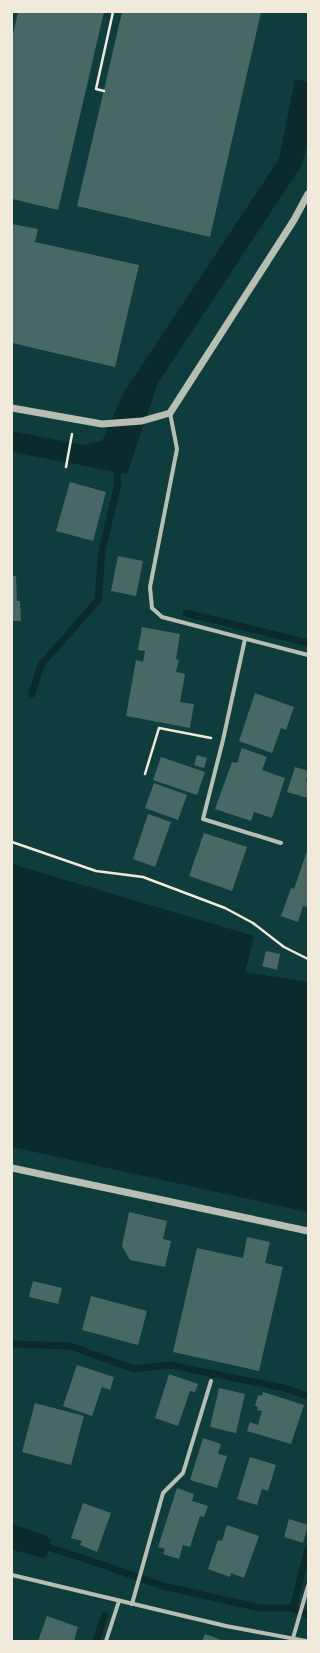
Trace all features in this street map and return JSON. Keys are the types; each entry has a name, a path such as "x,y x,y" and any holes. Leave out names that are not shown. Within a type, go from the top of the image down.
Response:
{"street":[{"path":"12,408 102,424 142,421 170,413 294,220 308,194"},
{"path":"170,413 177,449 150,587 152,608 162,617 308,655"},
{"path":"244,639 223,740 203,819 282,843"},
{"path":"12,1168 308,1231"},
{"path":"132,1604 163,1493 183,1473 211,1382"},
{"path":"12,1575 226,1626 306,1641"},
{"path":"293,1638 308,1586"},
{"path":"106,1641 119,1601"}],"path":[{"path":"104,91 96,89 113,12"},
{"path":"66,467 73,433"},
{"path":"144,774 159,728 223,740"},
{"path":"12,842 96,871 143,876 225,908 253,923 284,947 308,959"}],"water":[{"path":"295,79 308,82 308,141 302,165 158,383 127,474 12,452 12,431 83,445 102,441 124,392 279,159"},
{"path":"12,864 254,936 245,972 308,982 308,1212 12,1147"},
{"path":"12,1524 45,1535 51,1540 47,1555 44,1558 12,1550"}],"building":[{"path":"18,12 104,12 58,210 12,199 12,39"},
{"path":"122,12 261,12 210,237 77,206"},
{"path":"12,224 38,229 35,242 139,265 115,367 12,343"},
{"path":"70,482 106,492 93,541 56,531"},
{"path":"118,556 143,561 136,596 111,591"},
{"path":"12,576 16,576 17,601 20,601 21,621 12,621"},
{"path":"142,627 180,634 176,659 179,660 176,672 185,674 180,702 194,704 190,728 126,716 136,660 143,662 145,651 138,650"},
{"path":"255,693 294,707 286,730 281,728 272,753 239,741"},
{"path":"242,748 267,757 262,770 285,778 272,818 254,812 251,821 215,809 232,762 237,763"},
{"path":"197,755 207,758 204,768 194,765"},
{"path":"161,757 205,772 197,795 153,780"},
{"path":"295,767 308,771 306,782 308,782 308,798 287,792"},
{"path":"154,783 187,795 178,820 145,808"},
{"path":"148,814 171,822 155,867 133,859"},
{"path":"204,833 247,847 232,891 189,876"},
{"path":"308,848 308,907 303,906 298,922 281,916 291,888 294,889"},
{"path":"266,951 280,954 277,970 262,966"},
{"path":"129,1212 167,1221 163,1239 171,1241 165,1267 130,1260 122,1246"},
{"path":"247,1237 270,1242 265,1263 283,1267 259,1371 173,1352 197,1248 243,1258"},
{"path":"33,1281 62,1288 58,1304 29,1297"},
{"path":"91,1296 147,1311 138,1345 82,1330"},
{"path":"77,1365 114,1377 110,1390 102,1387 92,1416 63,1406"},
{"path":"169,1374 198,1384 195,1392 190,1391 178,1426 155,1418"},
{"path":"219,1388 245,1394 236,1433 210,1427"},
{"path":"263,1392 304,1405 291,1444 247,1431 250,1422 258,1425 262,1411 257,1410 258,1407 255,1406 258,1395 262,1396"},
{"path":"35,1403 84,1416 71,1465 22,1452"},
{"path":"203,1438 221,1444 218,1454 227,1456 217,1488 190,1480"},
{"path":"250,1457 276,1465 268,1491 262,1489 257,1505 237,1499"},
{"path":"177,1488 194,1494 192,1501 208,1506 204,1517 200,1516 190,1547 183,1545 179,1559 163,1554 165,1549 158,1547"},
{"path":"83,1503 111,1513 97,1552 80,1545 82,1541 71,1538"},
{"path":"289,1519 308,1525 303,1543 284,1537"},
{"path":"227,1525 259,1536 244,1578 231,1573 230,1577 208,1569 218,1540 222,1541"},
{"path":"47,1616 78,1627 74,1641 38,1641"},
{"path":"205,1634 224,1641 202,1641"}],"waterway":[{"path":"32,694 41,665 98,600 102,551 118,484 117,464"},
{"path":"186,613 308,643"},
{"path":"12,1344 70,1346 134,1369 170,1365 280,1387 308,1396"},
{"path":"41,1545 163,1586 260,1608 293,1608 308,1549"},
{"path":"293,1608 308,1615"},
{"path":"96,1641 105,1615"}]}
